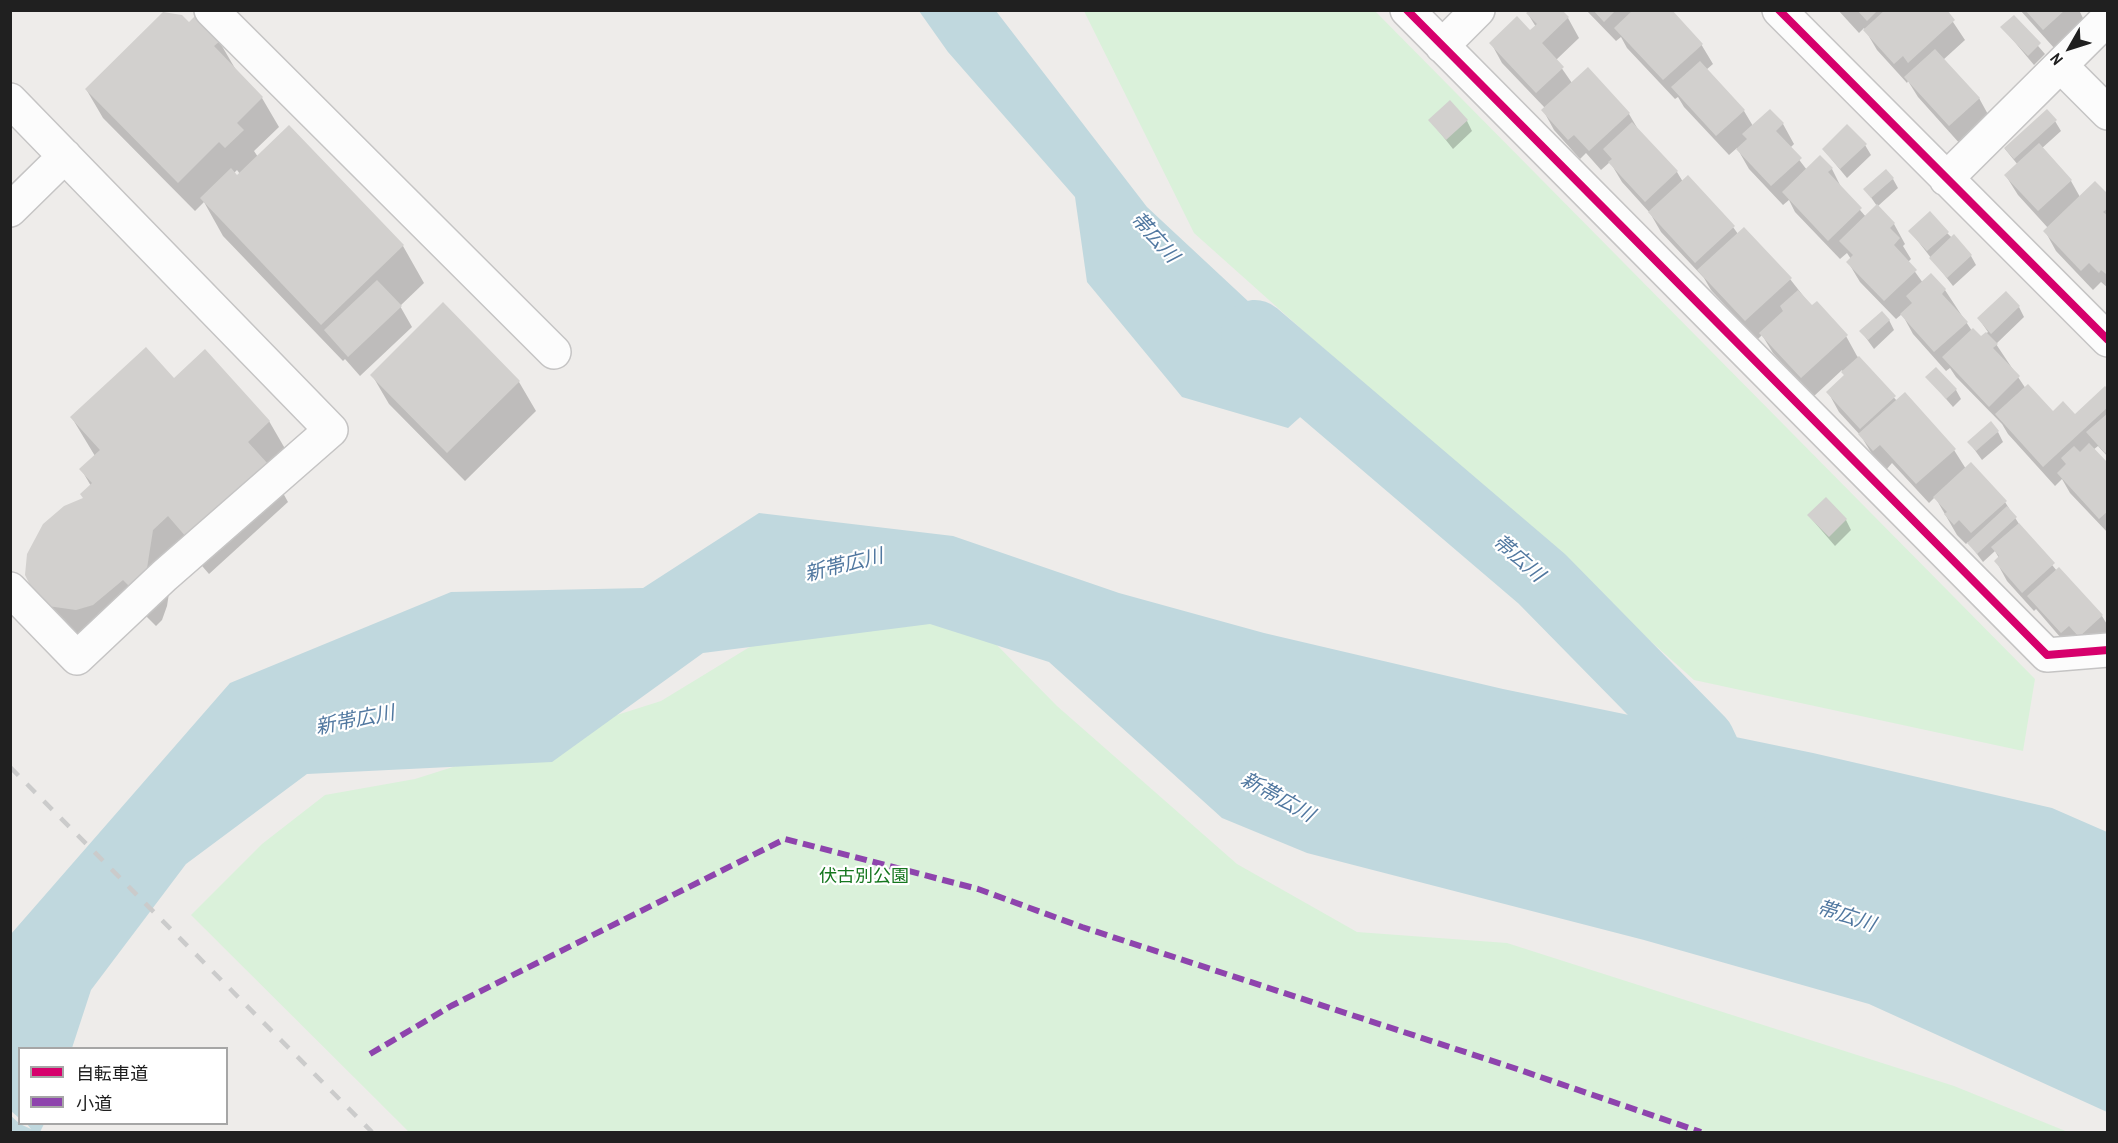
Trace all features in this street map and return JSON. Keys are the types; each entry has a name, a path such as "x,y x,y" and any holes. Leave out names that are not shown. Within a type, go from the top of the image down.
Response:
{"street":[{"path":"211,10 554,352"},
{"path":"1407,10 2047,655 2108,650"},
{"path":"1442,46 1478,10"},
{"path":"1779,10 2108,340"},
{"path":"1946,179 2108,18"},
{"path":"2061,66 2108,113"},
{"path":"10,100 332,430 164,576 77,658 10,589"},
{"path":"10,210 65,156"}],"green space":[{"path":"1084,11 1375,11 2035,679 2023,751 1694,680 1194,233"},
{"name":"伏古別公園","path":"869,597 989,637 1057,706 1237,864 1357,932 1507,943 1954,1086 2068,1132 409,1132 191,915 262,844 325,795 415,779 661,701 748,648"}],"water":[{"path":"919,11 996,11 1147,207 1337,384 1288,428 1182,397 1087,282 1075,197 948,52"},
{"name":"新帯広川","path":"759,513 953,536 1119,593 1264,633 1503,689 1813,753 2052,808 2107,832 2107,1112 1869,1004 1644,940 1307,853 1222,818 1049,662 930,624 703,653 552,762 307,774 186,864 91,990 72,1047 18,1047 18,1117 11,1111 11,934 230,683 451,592 643,588"},
{"path":"10,1115 18,1125 31,1129 28,1125 44,1125 40,1132 11,1132"}],"building":[{"path":"1530,10 1562,10 1569,17 1542,43 1564,67 1536,93 1489,43 1517,16 1530,30 1537,24 1526,13"},
{"path":"1593,10 1616,10 1604,22"},
{"path":"1633,10 1672,10 1703,44 1663,80 1614,28"},
{"path":"1857,10 1878,10 1867,21"},
{"path":"1885,10 1947,10 1955,20 1908,63 1903,56 1894,64 1863,30"},
{"path":"2025,10 2065,10 2043,30"},
{"path":"163,12 182,15 189,22 195,16 220,41 214,46 263,97 237,123 244,130 225,148 219,142 178,183 85,89"},
{"path":"2014,15 2041,43 2028,56 2000,27"},
{"path":"1935,49 1980,98 1949,126 1904,77"},
{"path":"1700,61 1745,110 1716,136 1671,87"},
{"path":"1588,67 1630,113 1589,151 1574,135 1568,140 1541,110"},
{"path":"1450,100 1468,120 1446,140 1428,120"},
{"path":"1770,109 1784,123 1776,131 1802,158 1771,186 1736,149 1747,139 1742,134"},
{"path":"2047,109 2057,120 2014,159 2004,148"},
{"path":"1632,122 1678,171 1645,202 1608,162 1612,159 1603,149"},
{"path":"1847,124 1867,144 1840,169 1822,149"},
{"path":"289,125 404,245 321,325 200,198 231,168 237,175"},
{"path":"2039,143 2072,180 2038,211 2004,175"},
{"path":"1820,155 1833,168 1828,172 1862,208 1828,241 1782,192"},
{"path":"1886,169 1894,178 1871,198 1863,189"},
{"path":"1688,175 1735,226 1695,263 1648,212"},
{"path":"2095,181 2108,194 2108,208 2103,212 2108,216 2106,274 2101,270 2099,273 2089,263 2081,271 2043,231"},
{"path":"1877,204 1895,223 1890,228 1900,238 1894,245 1917,270 1884,301 1846,262 1853,255 1839,241"},
{"path":"1930,211 1949,232 1927,251 1908,231"},
{"path":"1744,227 1792,278 1745,321 1697,270"},
{"path":"1954,234 1972,255 1947,278 1929,258"},
{"path":"1931,273 1946,289 1942,294 1968,322 1934,352 1900,314 1912,303 1906,296"},
{"path":"377,280 402,306 348,357 324,330"},
{"path":"1798,290 1812,305 1817,301 1848,335 1801,378 1759,333 1783,311 1780,306"},
{"path":"2006,291 2020,306 1991,334 1977,318"},
{"path":"443,302 520,381 447,453 370,375"},
{"path":"1882,311 1890,320 1868,340 1859,331"},
{"path":"1973,328 1981,336 1986,332 1998,344 1993,348 2020,376 1989,407 1942,357"},
{"path":"146,347 174,378 205,349 270,421 248,442 268,464 187,538 168,516 153,530 147,568 141,583 133,590 123,580 93,605 76,610 48,606 34,593 25,575 27,554 43,524 64,506 83,498 80,494 92,483 79,469 100,450 70,417"},
{"path":"1859,356 1896,396 1860,429 1826,392 1844,375 1841,372"},
{"path":"1936,367 1957,389 1946,399 1925,377"},
{"path":"2028,384 2053,411 2063,401 2075,414 2105,386 2108,389 2108,407 2043,467 1995,414"},
{"path":"1905,392 1956,449 1916,484 1880,445 1873,451 1858,434"},
{"path":"2108,413 2108,451 2105,453 2086,432"},
{"path":"1991,421 1999,431 1976,451 1967,442"},
{"path":"2089,443 2108,463 2108,511 2099,519 2057,473 2066,464 2061,458 2074,446 2080,452"},
{"path":"1971,462 2007,501 1971,533 1959,520 1954,525 1944,514 1947,512 1933,497"},
{"path":"1826,497 1847,519 1829,537 1807,515"},
{"path":"2007,506 2017,517 1977,554 1967,543"},
{"path":"2019,523 2055,563 2022,593 1994,561 1999,556 1991,547"},
{"path":"2059,567 2103,615 2079,637 2069,626 2061,633 2027,596"}],"waterway":[{"name":"帯広川","path":"1255,334 1542,579 1701,741 1732,807"}],"railway":[{"path":"10,767 372,1132"}],"marked path":[{"path":"370,1054 451,1006 785,839 978,889 1082,927 1517,1069 1701,1132"}],"cycle path":[{"path":"1407,10 2047,655 2108,650"},
{"path":"1779,10 2108,340"}]}
